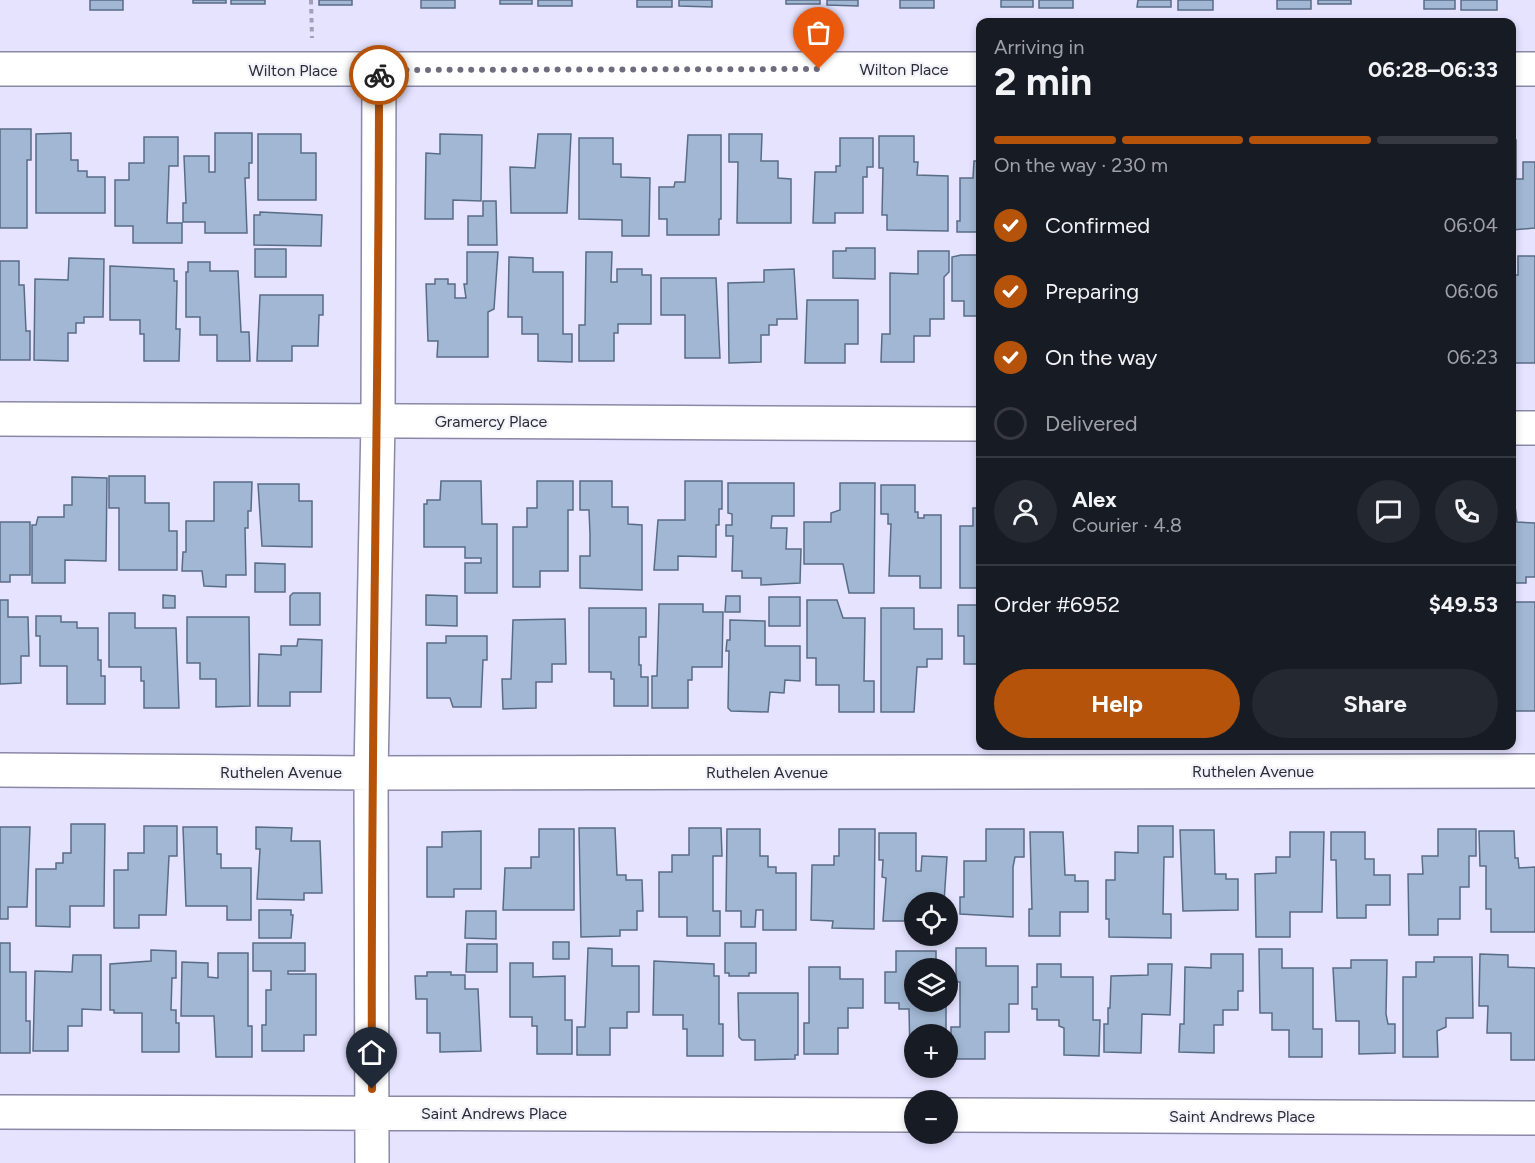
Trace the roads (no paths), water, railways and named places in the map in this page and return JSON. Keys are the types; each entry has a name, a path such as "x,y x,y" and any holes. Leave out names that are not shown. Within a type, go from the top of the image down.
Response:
{"street":[{"name":"Wilton Place","path":"0,69 976,69"},
{"path":"1516,69 1535,69"},
{"path":"372,1163 371,773 378,421 379,70"},
{"name":"Gramercy Place","path":"0,419 976,424"},
{"path":"1516,428 1535,428"},
{"name":"Ruthelen Avenue","path":"0,770 371,773 1535,771"},
{"name":"Saint Andrews Place","path":"0,1112 904,1115"},
{"name":"Saint Andrews Place","path":"958,1115 1535,1118"}]}
